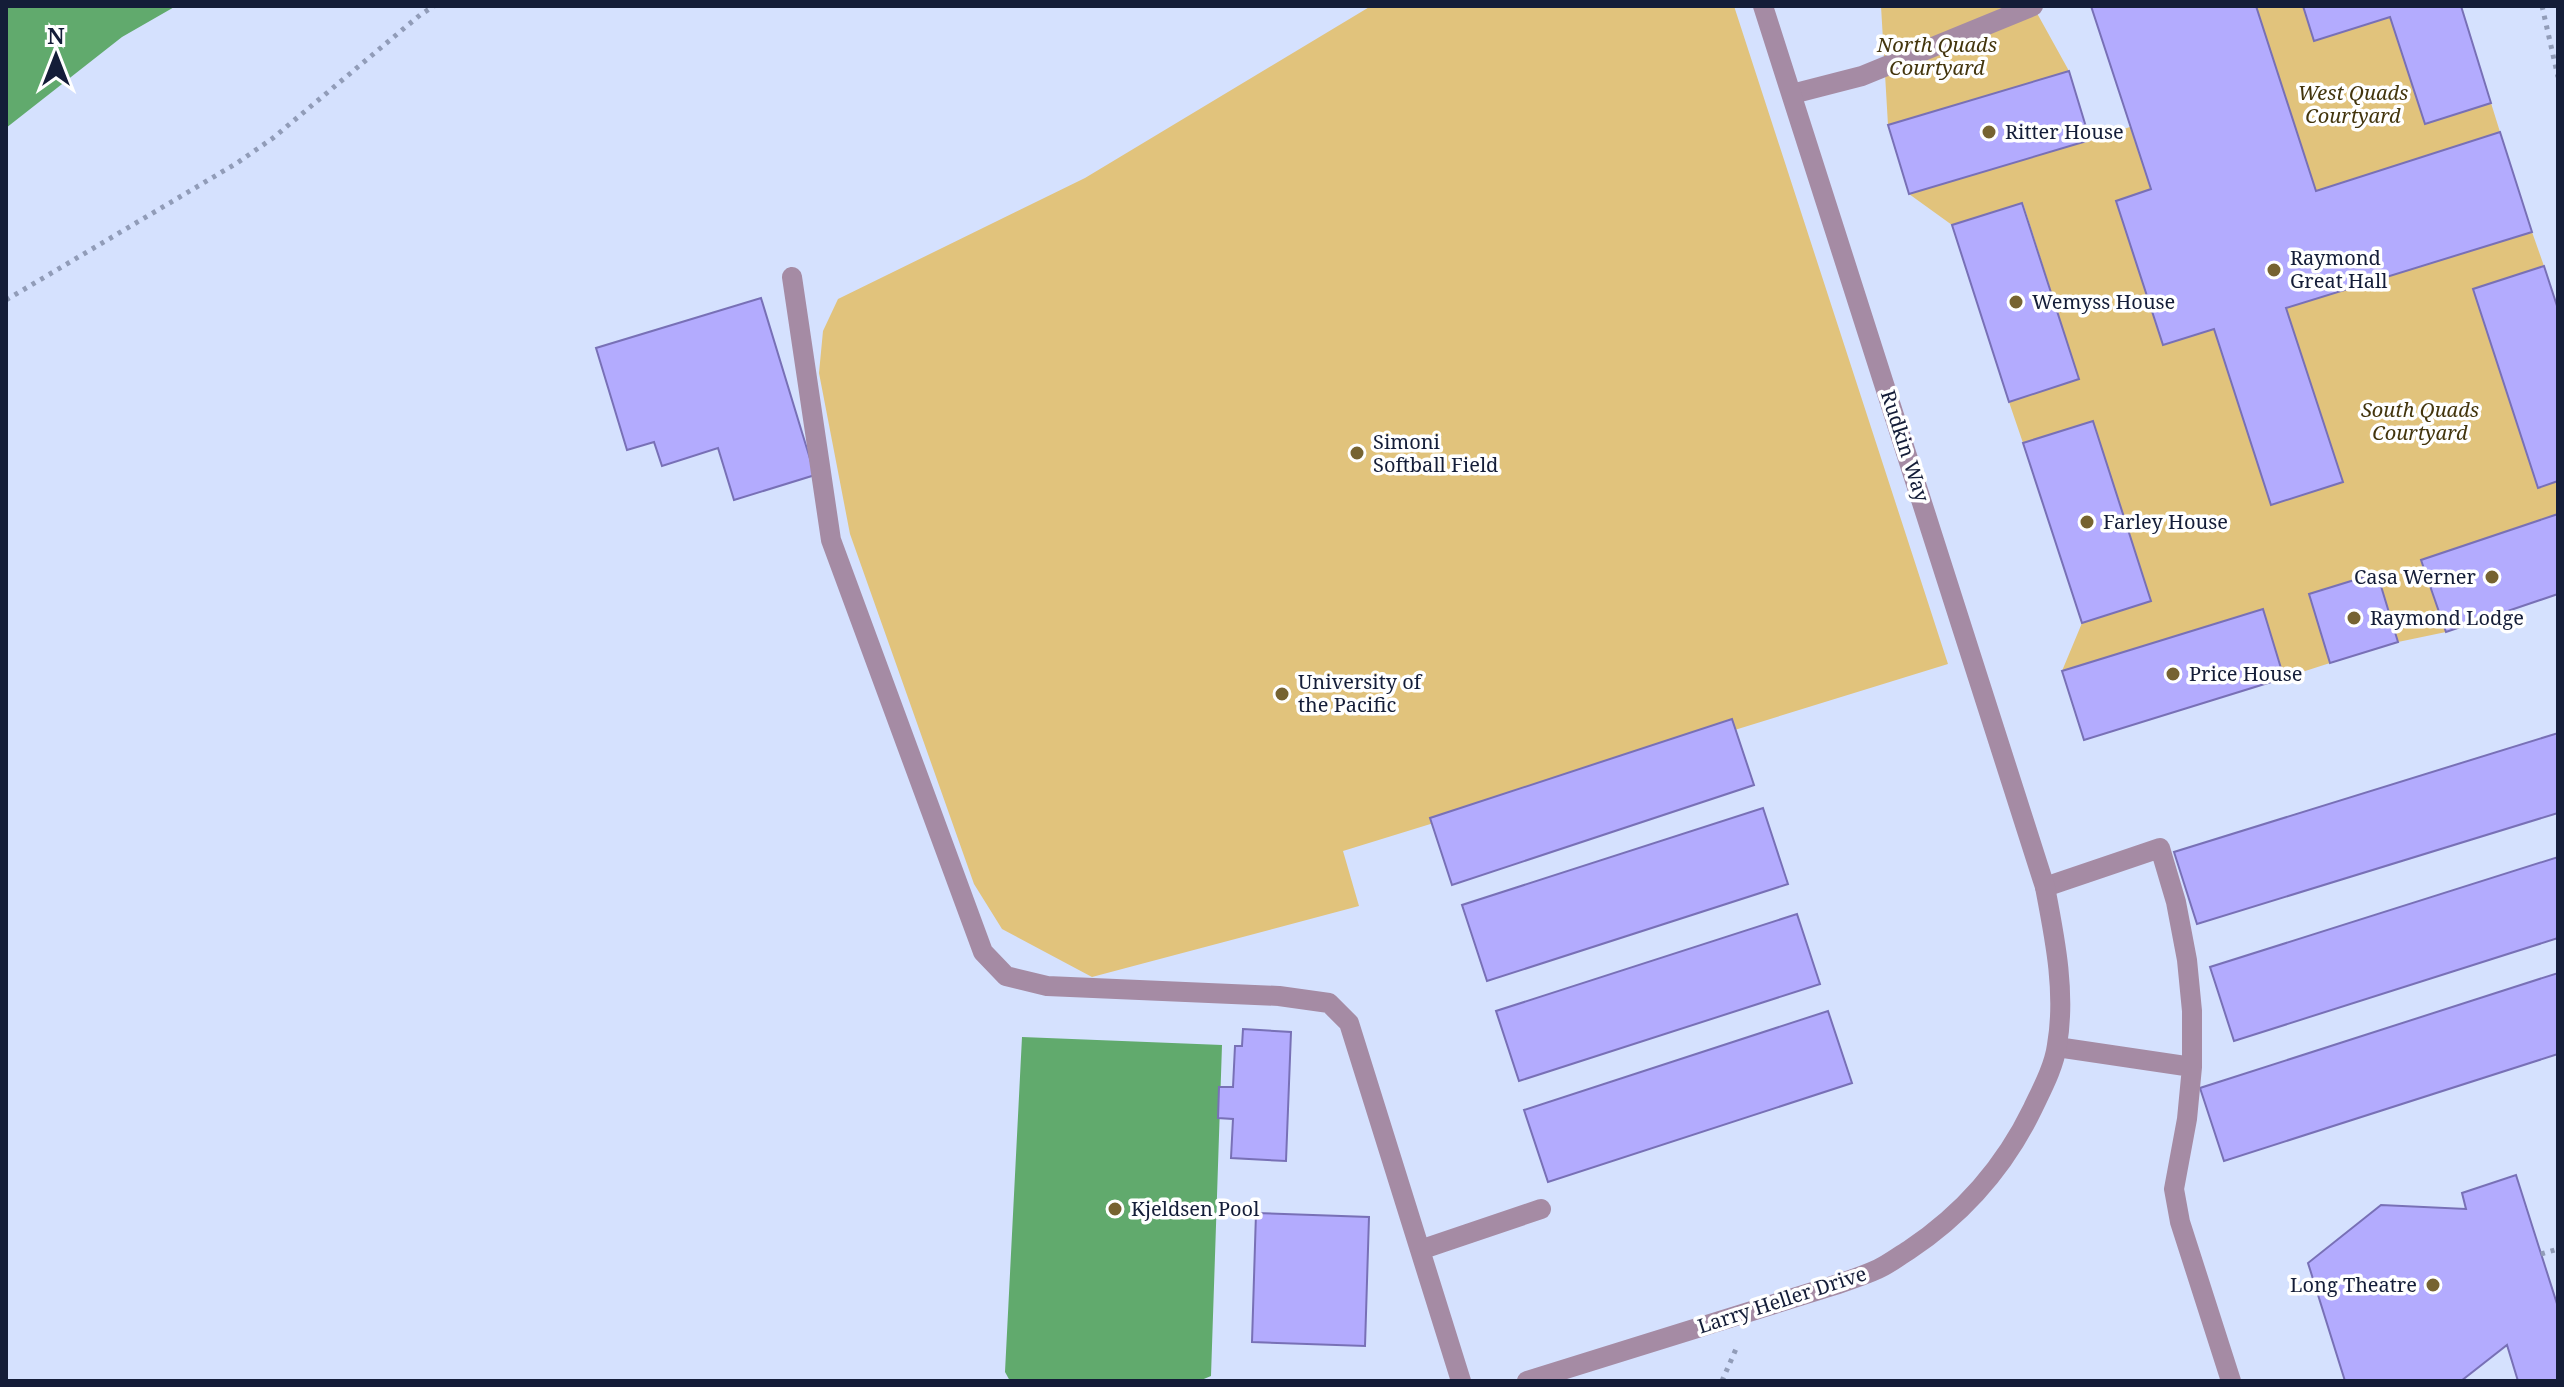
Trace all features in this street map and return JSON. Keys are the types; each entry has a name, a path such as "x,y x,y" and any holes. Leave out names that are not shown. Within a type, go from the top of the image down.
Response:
{"street":[{"name":"Rudkin Way","path":"1763,6 2045,887"},
{"path":"1792,94 1862,76 2033,6"},
{"path":"792,277 831,540 983,952 1006,976 1047,986 1279,996 1329,1003 1349,1023 1461,1381"},
{"path":"2045,887 2160,848 2176,902 2187,960 2192,1011 2192,1067 2187,1119 2174,1189 2180,1222 2231,1381"},
{"name":"Larry Heller Drive","path":"1527,1381 1881,1268 1932,1235 1962,1210 1990,1177 2022,1130 2042,1090 2057,1047 2061,998 2045,887"},
{"path":"2057,1047 2192,1067"},
{"path":"1420,1250 1541,1209"}],"path":[{"path":"6,300 237,163 273,138 434,6"},
{"path":"2542,6 2558,77"},
{"path":"2541,1254 2558,1249"}],"green space":[{"name":"Simoni Softball Field","path":"1371,6 1734,6 1948,664 1343,851 1359,906 1092,977 1002,929 974,884 850,534 819,373 823,331 838,299 1085,178"},
{"name":"North Quads Courtyard","path":"1881,6 2033,6 2069,71 1888,125"},
{"name":"West Quads Courtyard","path":"2256,6 2303,6 2314,41 2390,17 2425,124 2491,103 2500,132 2316,191"},
{"name":"South Quads Courtyard","path":"2130,127 2151,189 2116,201 2163,345 2214,329 2272,505 2343,482 2286,308 2532,232 2544,266 2473,289 2539,487 2558,481 2558,514 2421,560 2446,632 2398,642 2377,573 2309,594 2330,663 2284,678 2262,609 2062,671 2082,623 2151,601 2093,421 2023,443 2009,402 2079,379 2023,203 1952,225 1909,194"}],"shaded area":[{"path":"6,6 176,6 122,37 6,128"},
{"name":"Kjeldsen Pool","path":"1022,1037 1222,1045 1211,1376 1199,1381 1010,1381 1005,1372"}],"building":[{"name":"Raymond Great Hall","path":"2091,6 2256,6 2316,191 2500,132 2532,232 2286,308 2343,482 2271,505 2214,329 2163,345 2116,201 2151,189"},
{"path":"2303,6 2461,6 2491,103 2425,124 2390,17 2314,41"},
{"name":"Ritter House","path":"2069,71 2090,140 1909,194 1888,125"},
{"name":"Wemyss House","path":"2022,203 2079,379 2009,402 1952,225"},
{"path":"2544,266 2558,309 2558,481 2538,488 2473,289"},
{"path":"761,298 815,475 734,500 718,448 662,466 654,442 627,450 596,348"},
{"name":"Farley House","path":"2093,421 2151,601 2082,623 2023,443"},
{"name":"Casa Werner","path":"2558,514 2558,594 2446,632 2421,560"},
{"name":"Raymond Lodge","path":"2377,573 2398,642 2330,663 2309,594"},
{"name":"Price House","path":"2263,609 2284,678 2084,740 2062,671"},
{"path":"1732,719 1754,785 1452,885 1430,818"},
{"path":"2558,733 2558,813 2197,924 2174,852"},
{"path":"1763,808 1788,884 1487,981 1462,905"},
{"path":"2558,857 2558,938 2234,1041 2210,967"},
{"path":"1797,914 1820,984 1519,1081 1496,1011"},
{"path":"2558,973 2558,1054 2224,1161 2200,1088"},
{"path":"1828,1011 1852,1083 1548,1182 1524,1110"},
{"path":"1243,1029 1291,1032 1286,1161 1231,1158 1233,1119 1218,1118 1219,1087 1233,1087 1235,1046 1242,1046"},
{"name":"Long Theatre","path":"2516,1175 2558,1307 2558,1381 2518,1381 2507,1345 2461,1381 2345,1381 2308,1263 2381,1205 2466,1209 2462,1193"},
{"path":"1256,1213 1369,1217 1365,1346 1252,1342"}],"place":[{"name":"Ritter House","path":"1989,132"},
{"name":"Raymond Great Hall","path":"2274,270"},
{"name":"Wemyss House","path":"2016,302"},
{"name":"Simoni Softball Field","path":"1357,453"},
{"name":"Farley House","path":"2087,522"},
{"name":"Casa Werner","path":"2492,577"},
{"name":"Raymond Lodge","path":"2354,618"},
{"name":"Price House","path":"2173,674"},
{"name":"University of the Pacific","path":"1282,694"},
{"name":"Kjeldsen Pool","path":"1115,1209"},
{"name":"Long Theatre","path":"2433,1285"}]}
